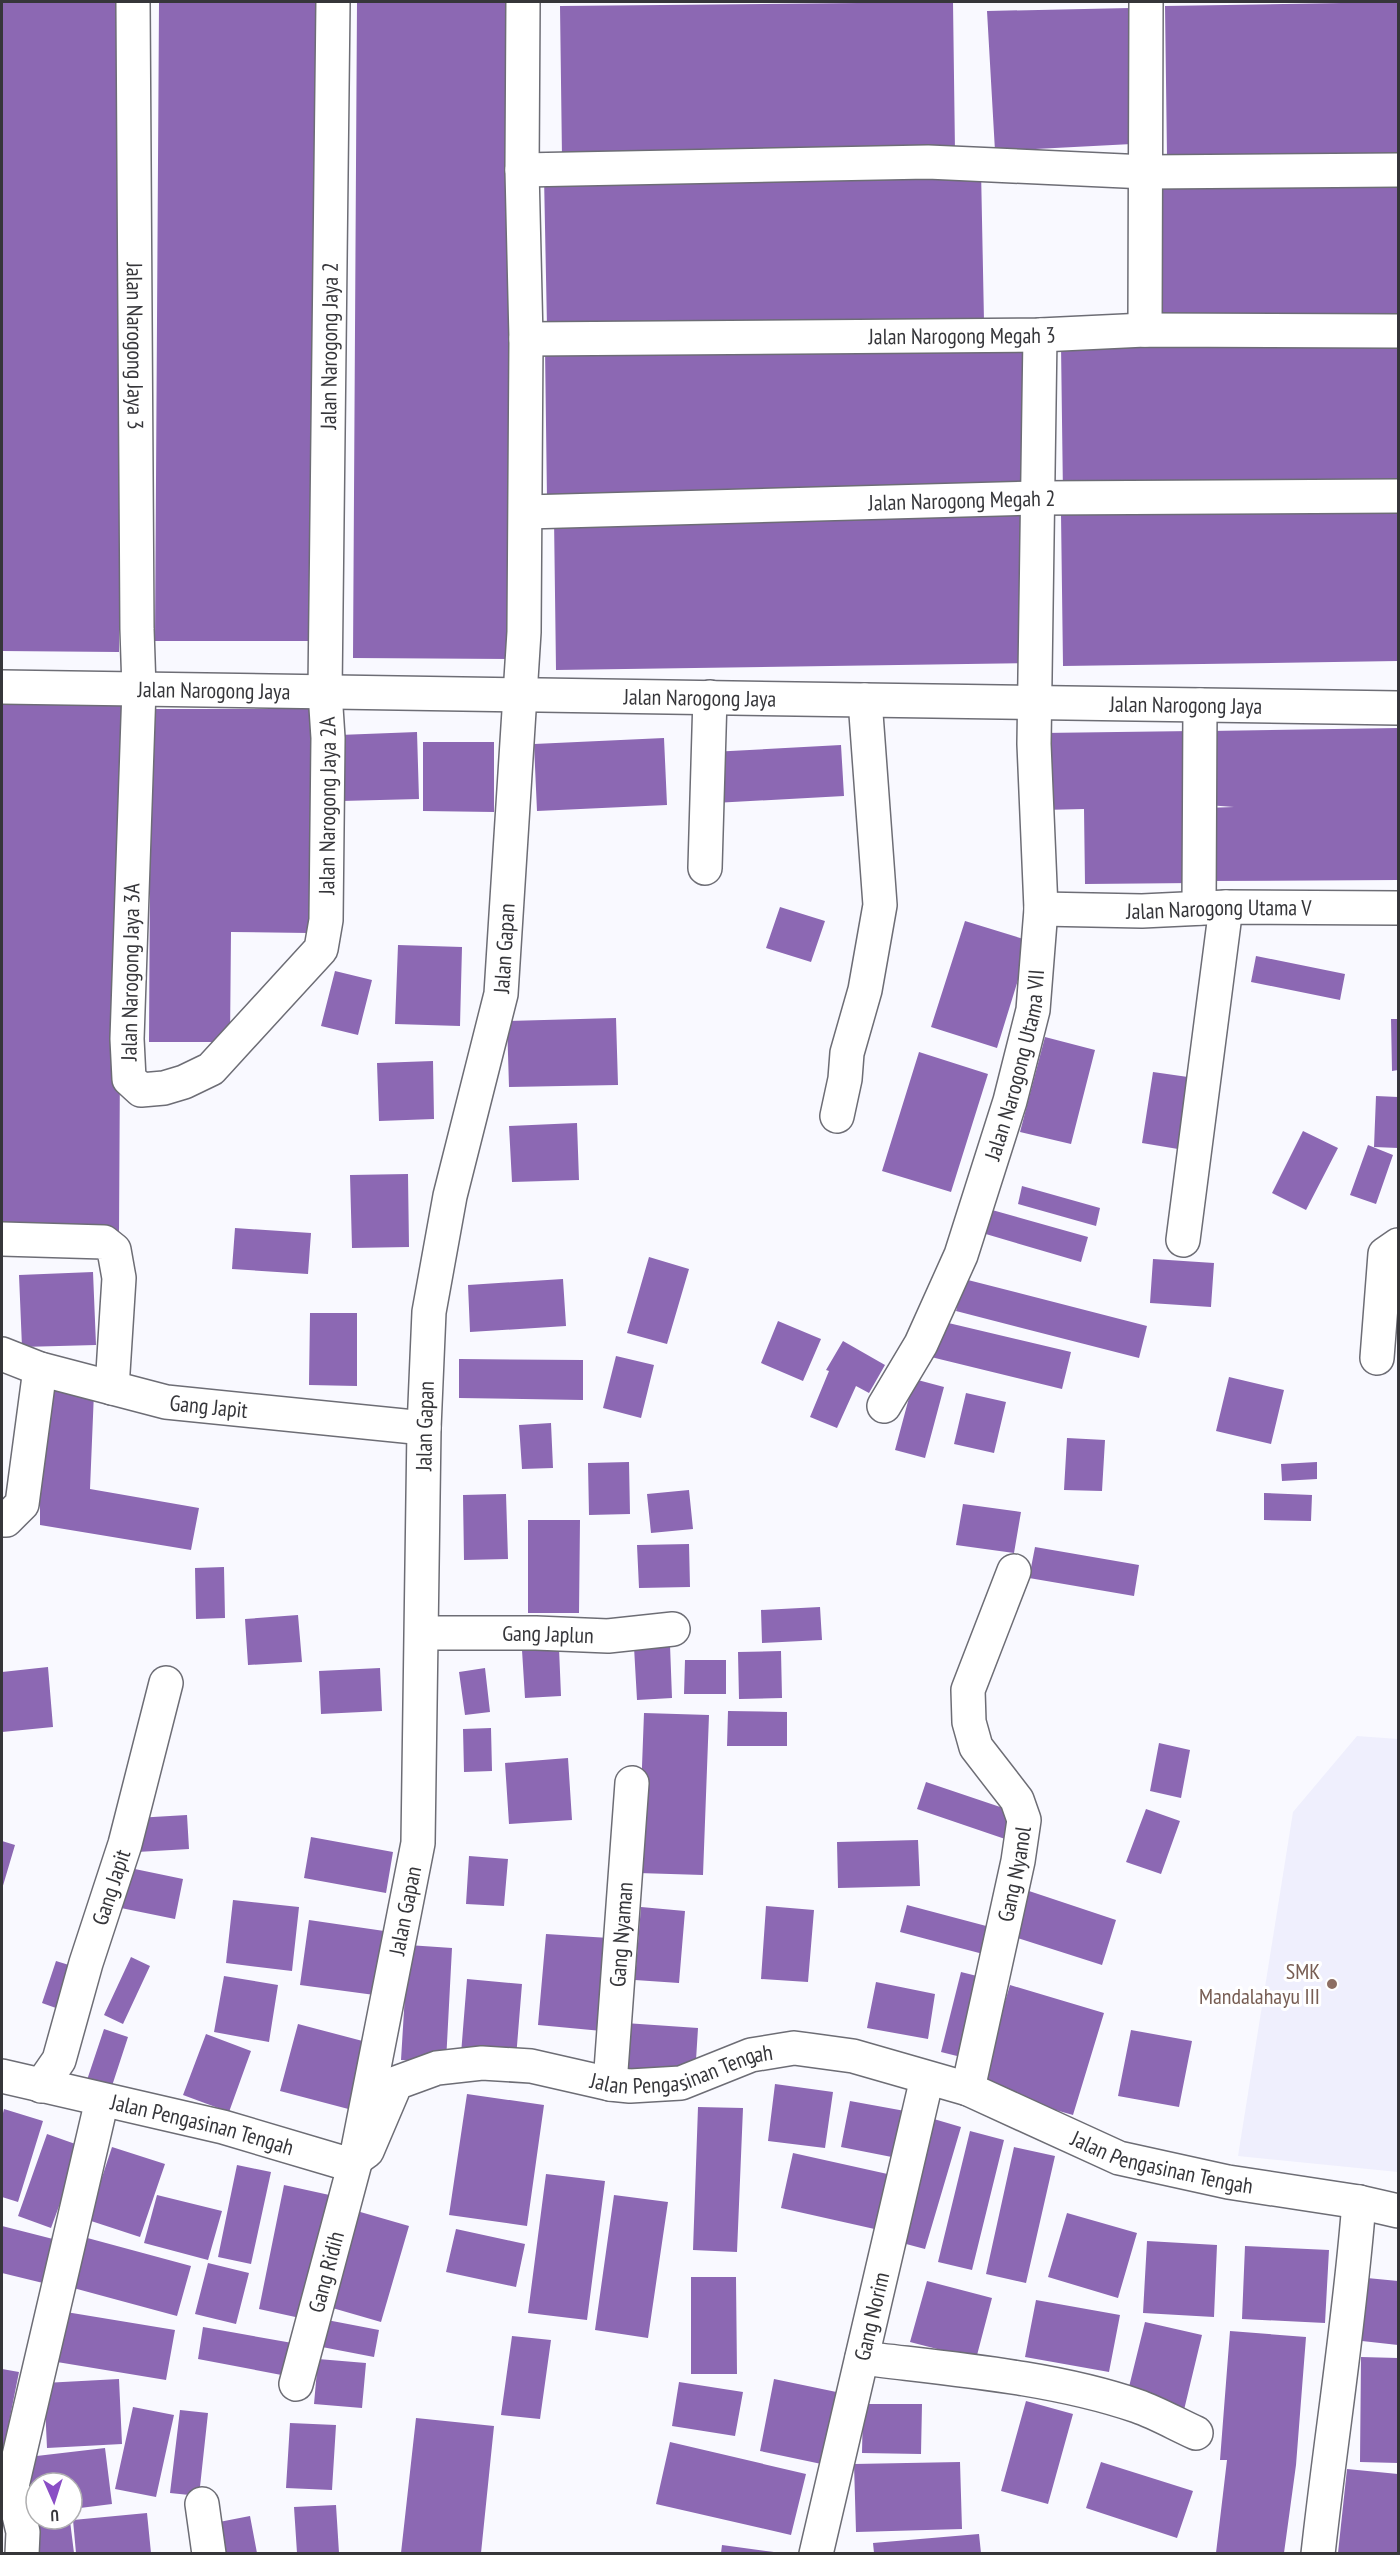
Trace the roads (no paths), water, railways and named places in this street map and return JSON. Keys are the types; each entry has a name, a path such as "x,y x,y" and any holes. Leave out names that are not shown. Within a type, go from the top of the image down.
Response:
{"street":[{"name":"Jalan Narogong Jaya 3","path":"134,2 139,689"},
{"name":"Jalan Narogong Jaya 2","path":"326,692 333,2"},
{"name":"Jalan Gapan","path":"356,2159 418,1843 424,1428 429,1312 450,1196 501,994 522,695 526,512 526,339 522,170 523,2"},
{"path":"1145,330 1146,2"},
{"path":"522,170 928,162 1146,172 1398,170"},
{"name":"Jalan Narogong Megah 3","path":"526,339 1040,335 1145,330 1398,331"},
{"name":"Jalan Narogong Utama VII","path":"884,1406 921,1344 961,1255 1010,1101 1033,1010 1041,909 1034,744 1040,335"},
{"name":"Jalan Narogong Megah 2","path":"526,512 1037,498 1398,496"},
{"name":"Jalan Narogong Jaya","path":"2,687 1398,708"},
{"name":"Jalan Narogong Jaya 3A","path":"139,689 126,1039 129,1079 141,1090 164,1088 184,1082 211,1069 321,949 326,920"},
{"name":"Jalan Narogong Jaya 2A","path":"326,692 328,738 326,920"},
{"path":"705,868 710,698"},
{"path":"837,1116 845,1079 847,1053 865,990 880,905 865,700"},
{"path":"1183,1240 1212,908 1200,705"},
{"name":"Jalan Narogong Utama V","path":"1041,909 1142,911 1212,908 1398,908"},
{"path":"2,1239 104,1242 114,1251 119,1278 112,1388"},
{"path":"1377,1358 1385,1254 1398,1245"},
{"name":"Gang Japit","path":"2,1354 40,1369 166,1402 424,1428"},
{"path":"2,1520 6,1520 22,1504 40,1369"},
{"name":"Gang Nyanol","path":"968,2089 1018,1861 1024,1820 1017,1800 976,1747 969,1722 968,1690 1014,1571"},
{"name":"Gang Japlun","path":"422,1633 536,1633 608,1636 673,1629"},
{"name":"Gang Japit","path":"41,2086 59,2060 86,1963 125,1844 166,1683"},
{"name":"Gang Nyaman","path":"610,2084 632,1783"},
{"name":"Jalan Pengasinan Tengah","path":"2,2076 223,2127 341,2162 356,2159 368,2151 396,2083 437,2068 482,2063 531,2066 610,2084 630,2086 681,2083 751,2055 794,2048 853,2055 968,2089 1119,2158 1228,2182 1359,2202 1398,2211"},
{"name":"Gang Norim","path":"816,2553 927,2078"},
{"path":"22,2553 23,2532 12,2486 102,2100"},
{"name":"Gang Ridih","path":"296,2384 356,2159"},
{"path":"1318,2553 1330,2441 1353,2280 1359,2202"},
{"path":"862,2358 998,2374 1083,2392 1137,2406 1196,2433"},
{"path":"202,2504 209,2553"}],"place":[{"name":"SMK Mandalahayu III","path":"1332,1984"}]}
